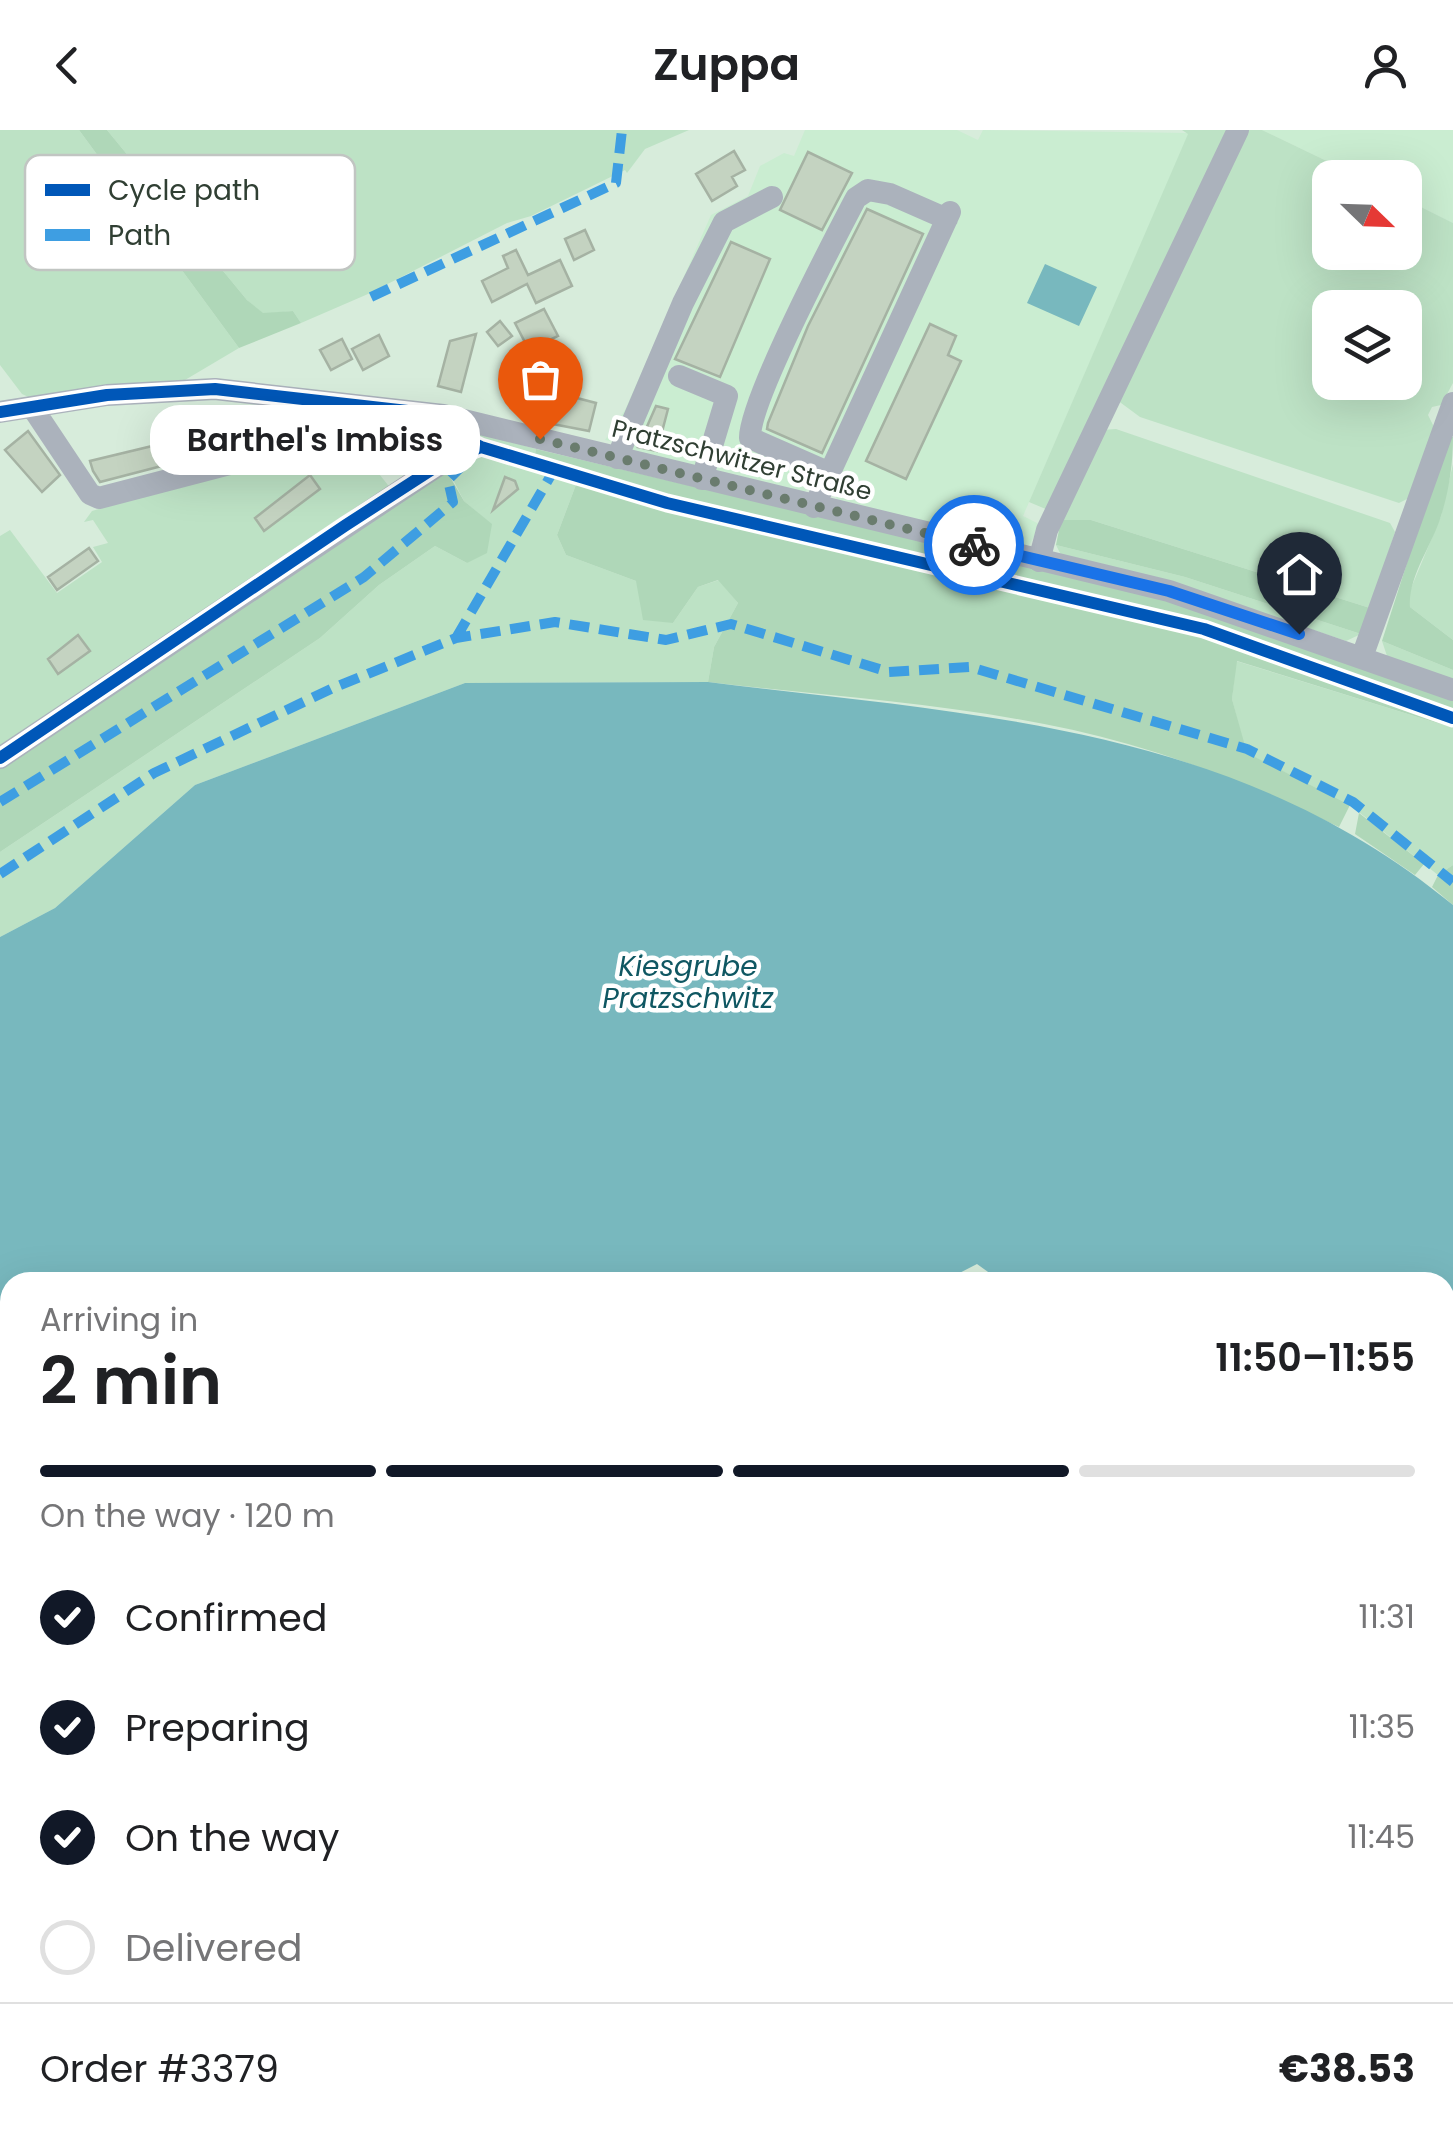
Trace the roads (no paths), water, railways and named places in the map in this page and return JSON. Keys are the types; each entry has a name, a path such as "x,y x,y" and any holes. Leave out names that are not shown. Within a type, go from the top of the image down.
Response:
{"street":[{"path":"1039,561 1047,530 1238,130"},
{"path":"814,507 830,473 948,216 868,190 856,198 749,426 750,438 830,473"},
{"path":"617,458 683,302 724,222 772,197"},
{"path":"679,376 726,396 702,479"},
{"name":"Pratzschwitzer Straße","path":"0,412 168,390 215,390 464,420 1169,591 1453,690"},
{"path":"32,407 90,494 99,498 257,456 325,402"},
{"path":"1362,657 1453,403"},
{"path":"0,758 448,459 464,420"}],"water":[{"path":"1045,264 1097,287 1079,326 1027,303"},
{"name":"Kiesgrube Pratzschwitz","path":"708,682 1003,720 1098,738 1191,764 1282,799 1369,845 1453,905 1453,1272 988,1272 977,1264 961,1272 0,1272 0,937 55,908 195,785 465,683"}],"place":[{"name":"Barthel's Imbiss","path":"540,439"}]}
